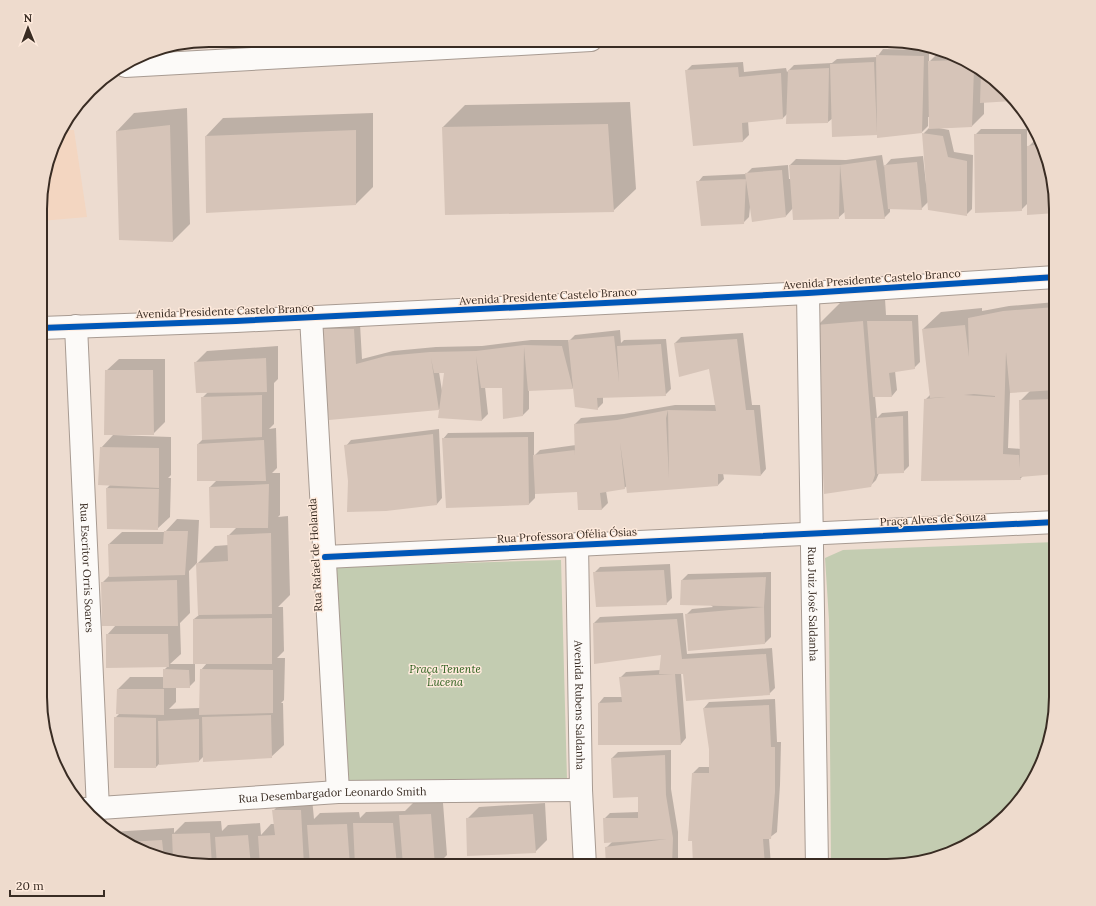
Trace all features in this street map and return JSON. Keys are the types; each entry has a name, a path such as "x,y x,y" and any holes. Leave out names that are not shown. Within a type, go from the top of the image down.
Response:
{"street":[{"path":"135,65 466,47"},
{"name":"Avenida Presidente Castelo Branco","path":"47,328 311,317 808,293 1049,277"},
{"name":"Rua Juiz José Saldanha","path":"808,293 817,859"},
{"name":"Rua Rafael de Holanda","path":"311,317 338,792"},
{"name":"Rua Escritor Orris Soares","path":"76,326 91,807"},
{"name":"Praça Alves de Souza","path":"811,535 1049,522"},
{"name":"Rua Professora Ofélia Ósias","path":"325,557 577,544 811,535"},
{"name":"Avenida Rubens Saldanha","path":"577,544 581,790 585,859"},
{"name":"Rua Desembargador Leonardo Smith","path":"93,809 338,792 581,790"}],"shaded area":[{"path":"68,130 74,130 87,217 47,220 47,199 50,178 59,147"}],"green space":[{"path":"1049,542 1049,707 1046,728 1037,759 1022,787 1009,804 994,819 977,832 949,847 908,858 831,859 829,620 825,558 843,550"},
{"name":"Praça Tenente Lucena","path":"561,560 567,779 338,792 332,567"}],"building":[{"path":"876,55 924,56 922,133 877,138 877,135 832,137 830,64 874,62 877,133"},
{"path":"951,60 974,72 972,127 929,129 928,61"},
{"path":"738,67 739,77 781,73 783,119 742,123 743,142 693,146 685,70"},
{"path":"829,68 828,123 786,124 788,70"},
{"path":"981,77 994,87 1008,101 980,103"},
{"path":"608,124 614,212 445,215 442,127"},
{"path":"170,125 173,242 119,240 116,131"},
{"path":"356,130 356,205 206,213 205,136"},
{"path":"922,133 943,136 948,157 967,161 967,216 928,210"},
{"path":"974,134 1021,134 1022,211 975,213"},
{"path":"1036,145 1037,147 1048,188 1049,213 1027,215 1027,146"},
{"path":"876,160 885,219 845,219 840,165"},
{"path":"917,162 922,210 888,209 884,165"},
{"path":"789,165 840,165 839,219 793,220"},
{"path":"782,170 786,217 752,222 745,173"},
{"path":"746,179 744,224 701,226 696,181"},
{"path":"1049,308 1049,390 1010,393 1006,352 1003,454 1019,455 1020,468 1019,400 1049,399 1049,475 1020,477 1021,480 921,481 924,399 946,397 930,398 922,329 965,325 969,357 968,318 1003,311","holes":["974,394 995,397 964,395"]},
{"path":"863,321 875,475 871,487 824,494 816,325"},
{"path":"867,321 912,321 915,369 889,373 892,397 873,397"},
{"path":"322,329 354,329 356,364 386,356 430,352 476,351 524,345 562,346 573,389 528,391 524,347 523,416 503,419 502,388 481,388 476,356 482,421 438,418 444,373 434,373 431,358 439,410 329,420"},
{"path":"614,336 619,382 617,346 661,344 666,396 597,398 598,410 575,407 568,340"},
{"path":"737,339 746,410 754,410 761,476 718,474 718,486 627,493 620,442 625,489 600,493 602,510 578,510 577,492 535,494 533,455 575,450 574,424 617,420 668,410 716,411 709,369 679,377 674,343","holes":["668,410 669,478 666,418"]},
{"path":"266,358 267,392 196,393 194,362"},
{"path":"105,370 153,370 154,435 104,435"},
{"path":"262,395 262,437 202,440 201,397"},
{"path":"903,416 904,473 877,474 875,418"},
{"path":"433,434 437,505 386,511 347,512 348,481 344,445"},
{"path":"528,437 529,505 446,508 442,438"},
{"path":"264,440 266,481 197,481 197,444"},
{"path":"100,447 159,448 159,488 98,485"},
{"path":"269,484 268,528 210,528 209,487"},
{"path":"106,488 159,489 158,530 107,529"},
{"path":"164,531 188,531 185,575 109,577 108,544 163,544"},
{"path":"271,533 272,614 198,615 196,563 228,561 227,535"},
{"path":"664,570 667,605 596,607 593,572"},
{"path":"766,577 764,607 680,605 681,580"},
{"path":"177,580 178,626 102,626 101,582"},
{"path":"764,607 765,644 688,651 685,614"},
{"path":"272,618 272,664 193,664 193,619"},
{"path":"677,619 682,659 766,654 770,695 686,701 683,674 675,674 681,745 598,745 598,703 622,702 619,677 673,674 659,674 661,655 594,664 593,623"},
{"path":"106,634 168,634 169,667 106,668"},
{"path":"163,669 189,670 190,688 163,688"},
{"path":"200,669 273,670 273,713 199,715"},
{"path":"117,689 164,689 164,715 116,714"},
{"path":"769,705 771,747 775,747 775,792 771,839 763,839 764,859 693,859 692,841 688,841 692,773 709,773 709,749 703,708"},
{"path":"271,715 272,758 203,762 202,717"},
{"path":"114,717 156,718 156,768 114,768"},
{"path":"199,719 199,762 159,765 158,721"},
{"path":"665,755 666,795 673,838 672,859 606,859 605,847 667,839 604,843 603,818 638,818 638,797 613,798 611,758"},
{"path":"272,810 301,810 304,859 260,859 258,836 275,835"},
{"path":"431,814 434,859 402,859 399,815"},
{"path":"533,814 536,853 467,856 466,818"},
{"path":"353,823 393,823 396,859 355,859"},
{"path":"347,824 350,859 309,859 307,825"},
{"path":"210,833 212,859 188,858 173,855 172,834"},
{"path":"248,835 250,859 217,859 215,837"},
{"path":"162,840 163,852 147,847 137,841"}],"cycle path":[{"path":"47,328 236,321 808,293 1049,277"},
{"path":"325,557 1049,522"}]}
